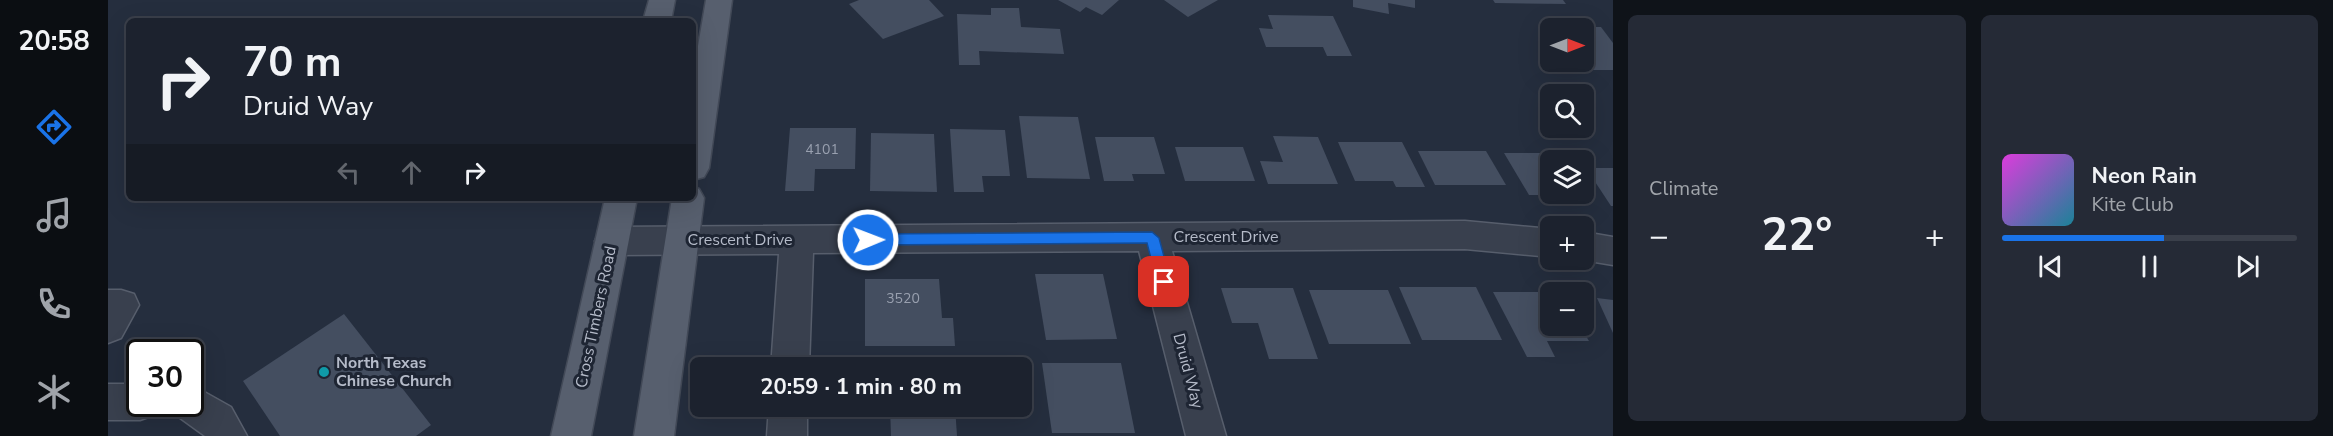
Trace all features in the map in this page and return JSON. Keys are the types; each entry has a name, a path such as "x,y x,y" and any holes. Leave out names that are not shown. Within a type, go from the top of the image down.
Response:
{"main road":[{"path":"658,18 662,0"},
{"path":"696,149 719,0"},
{"name":"Cross Timbers Road","path":"572,436 620,201"},
{"path":"654,436 688,201"}],"street":[{"name":"Crescent Drive","path":"612,241 1465,235 1540,242"},
{"name":"Druid Way","path":"1152,238 1206,436"},
{"path":"791,357 797,240"},
{"path":"1594,248 1613,251"},
{"path":"108,305 121,305 108,327"},
{"path":"108,402 126,402"},
{"path":"204,411 218,420 227,436"},
{"path":"787,436 788,417"}],"building":[{"path":"859,0 929,0 944,16 883,39 849,4"},
{"path":"1058,0 1119,0 1102,15 1086,7 1080,12"},
{"path":"1164,0 1218,0 1188,17"},
{"path":"1353,0 1415,0 1415,8 1388,3 1389,14 1353,7"},
{"path":"1493,0 1563,0 1566,4 1495,3"},
{"path":"991,8 1019,8 1021,27 1060,29 1064,54 979,51 980,65 959,65 957,14 991,15"},
{"path":"1268,15 1333,16 1352,56 1327,56 1323,47 1266,47 1259,28 1273,29"},
{"path":"1594,27 1601,27 1613,43 1613,70 1594,70"},
{"path":"1019,116 1078,117 1090,179 1027,178"},
{"path":"790,128 856,128 855,169 815,169 814,191 785,191"},
{"path":"950,129 1005,130 1010,176 982,176 984,192 954,192"},
{"path":"871,133 934,134 937,192 870,191"},
{"path":"1273,136 1318,137 1338,184 1268,184 1260,161 1283,162"},
{"path":"1095,137 1154,137 1165,174 1132,174 1134,181 1104,181"},
{"path":"1338,142 1402,142 1425,187 1396,187 1393,181 1355,181"},
{"path":"1175,147 1243,147 1255,181 1185,181"},
{"path":"1418,151 1486,151 1506,185 1435,185"},
{"path":"1504,153 1540,153 1540,195 1529,195"},
{"path":"1594,168 1613,168 1613,206 1594,180"},
{"path":"1035,274 1103,274 1117,339 1046,340"},
{"path":"865,279 939,279 942,318 953,318 955,346 865,346"},
{"path":"1399,287 1476,287 1502,340 1422,340"},
{"path":"1221,288 1293,288 1318,359 1269,359 1258,323 1232,323"},
{"path":"1309,290 1388,290 1411,344 1329,344"},
{"path":"1493,292 1540,292 1540,336 1586,336 1589,341 1547,341 1555,357 1527,357"},
{"path":"1597,298 1613,300 1613,333"},
{"name":"North Texas Chinese Church","path":"344,314 431,425 416,436 280,436 243,381"},
{"path":"1042,363 1121,363 1135,433 1052,433"},
{"path":"890,417 956,417 957,436 891,436"}],"place":[{"name":"North Texas Chinese Church","path":"324,372"}],"route":[{"path":"868,240 1152,238 1164,282"}]}
